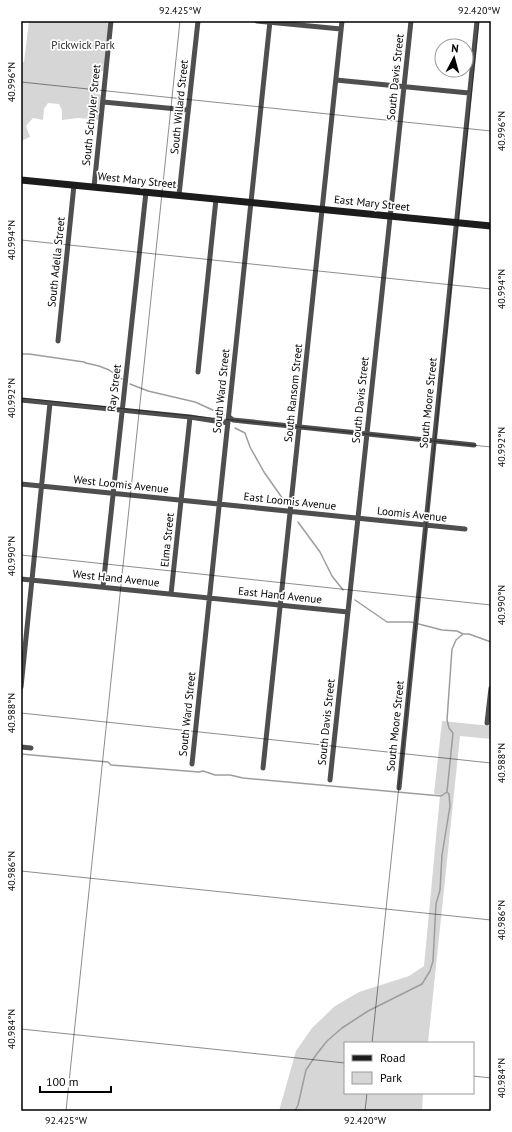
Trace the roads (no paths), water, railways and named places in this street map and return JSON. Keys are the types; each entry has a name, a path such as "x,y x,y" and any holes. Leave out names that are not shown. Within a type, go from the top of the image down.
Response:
{"main road":[{"name":"West Mary Street","path":"21,180 251,202"},
{"name":"East Mary Street","path":"251,202 491,226"}],"street":[{"name":"South Schuyler Street","path":"94,187 111,21"},
{"name":"South Willard Street","path":"179,195 198,21"},
{"path":"257,21 341,29"},
{"name":"South Ransom Street","path":"263,768 342,21"},
{"name":"South Davis Street","path":"330,780 411,21"},
{"name":"South Moore Street","path":"399,788 477,21"},
{"name":"South Ward Street","path":"192,764 270,22"},
{"path":"336,80 469,93"},
{"path":"103,102 188,110"},
{"name":"South Adella Street","path":"58,341 74,185"},
{"name":"Ray Street","path":"103,587 121,410 146,192"},
{"path":"198,372 216,199"},
{"path":"21,400 190,417 228,423"},
{"path":"21,687 50,403"},
{"name":"Elma Street","path":"171,594 190,417"},
{"path":"228,417 233,420 474,445"},
{"name":"West Loomis Avenue","path":"21,484 219,504"},
{"name":"East Loomis Avenue","path":"219,504 358,518"},
{"name":"Loomis Avenue","path":"358,518 465,529"},
{"name":"West Hand Avenue","path":"21,579 210,598"},
{"name":"East Hand Avenue","path":"210,598 348,612"},
{"path":"487,724 491,688"},
{"path":"21,747 31,748"}],"waterway":[{"path":"21,354 84,362 109,370 122,379"},
{"path":"130,384 148,391 195,402 224,415"},
{"path":"235,428 245,433 250,447 264,472 285,502"},
{"path":"298,522 320,552 332,576 343,590"},
{"path":"355,600 387,622 411,622 442,630 457,631 491,642"},
{"path":"295,1111 298,1105 306,1070 327,1041 342,1028 368,1011 422,984 430,971 433,961 436,904 440,890 442,855 450,806 449,794 447,792 453,733 449,728 447,720 452,649 456,640 463,634"},
{"path":"21,754 108,762 111,765 199,772 203,771 215,775 230,775 243,778 441,796 447,792"}],"park label":[{"name":"Pickwick Park","path":"83,45"}]}
